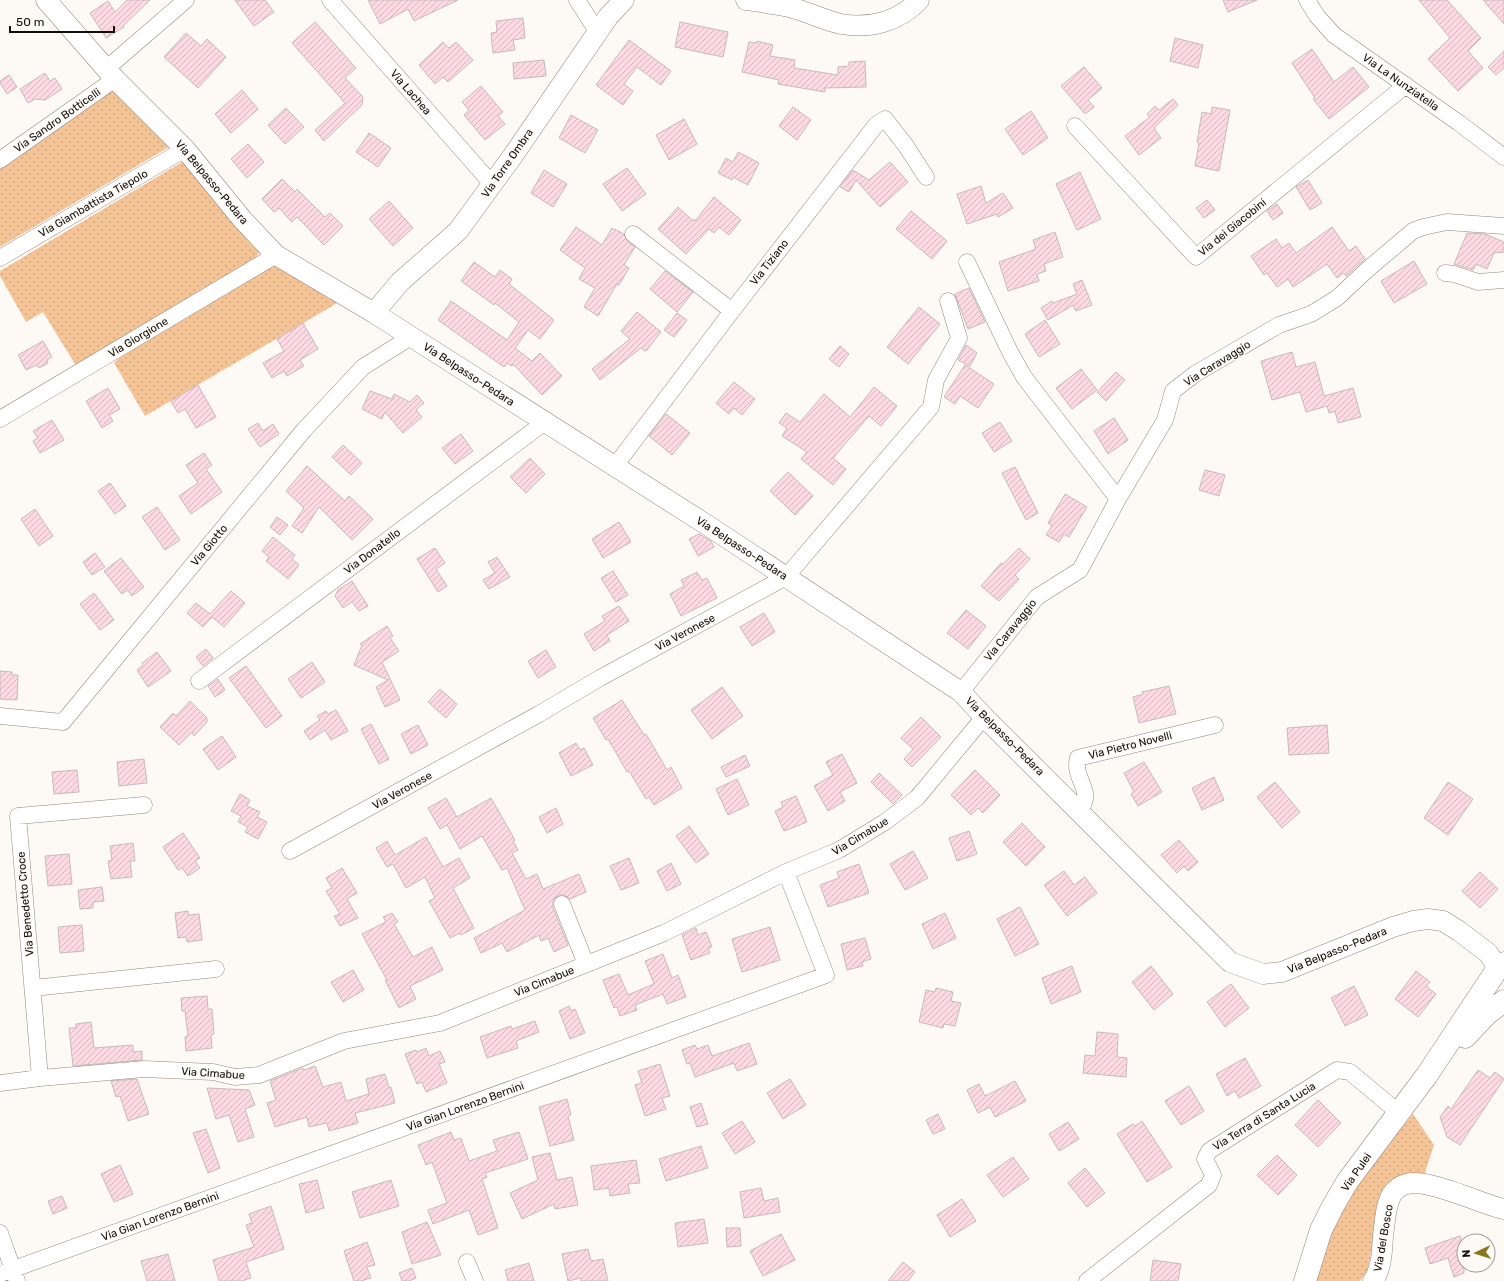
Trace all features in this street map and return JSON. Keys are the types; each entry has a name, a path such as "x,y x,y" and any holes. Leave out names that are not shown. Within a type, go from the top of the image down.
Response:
{"main road":[{"path":"1427,1075 1488,1013 1502,973"},
{"path":"1427,1075 1502,973"},
{"name":"Via Pulei","path":"1305,1281 1322,1230 1333,1206 1347,1182 1427,1075"}],"street":[{"name":"Via Belpasso-Pedara","path":"46,0 110,74 185,149 242,219 276,255 374,313 615,466 961,692 984,717 1230,962 1263,974 1282,972 1393,927 1413,921 1428,919 1443,921 1466,936 1488,953 1502,973"},
{"name":"Via Sandro Botticelli","path":"0,160 110,74 186,0"},
{"name":"Via Lachea","path":"330,0 492,184"},
{"path":"576,0 598,33"},
{"name":"Via Torre Ombra","path":"374,313 400,282 458,231 613,11 624,0"},
{"path":"746,0 788,7 840,24 873,25 890,21 904,13 919,0"},
{"name":"Via La Nunziatella","path":"1307,0 1317,16 1334,35 1459,122 1504,157"},
{"name":"Via dei Giacobini","path":"1075,126 1196,257 1406,84"},
{"name":"Via Tiziano","path":"615,466 732,311 876,125 885,119 906,146 926,177"},
{"name":"Via Giambattista Tiepolo","path":"0,258 185,149"},
{"name":"Via Caravaggio","path":"961,692 1037,597 1080,570 1118,499 1165,420 1173,391 1195,374 1279,325 1311,314 1337,298 1368,269 1413,232 1423,227 1447,222 1504,226"},
{"path":"633,234 732,311"},
{"name":"Via Giorgione","path":"0,419 276,255"},
{"path":"967,262 1010,352 1024,377 1118,499"},
{"path":"1445,273 1454,274 1478,282 1504,280"},
{"name":"Via Veronese","path":"290,851 540,714 600,678 786,577 931,407 936,380 959,338 948,301"},
{"name":"Via Giotto","path":"0,716 63,722 304,430 363,367 411,337"},
{"name":"Via Donatello","path":"199,681 545,422"},
{"name":"Via Cimabue","path":"40,1078 144,1069 213,1072 234,1077 259,1075 344,1041 440,1023 664,933 786,872 846,847 885,822 917,798 984,717"},
{"name":"Via Pietro Novelli","path":"1079,811 1086,801 1086,796 1076,764 1078,758 1215,725"},
{"name":"Via Benedetto Croce","path":"40,1078 18,816 144,805"},
{"name":"Via Gian Lorenzo Bernini","path":"10,1275 826,975 786,872"},
{"path":"562,904 586,964"},
{"path":"33,988 216,969"},
{"name":"Via Terra di Santa Lucia","path":"1087,1281 1209,1185 1213,1175 1205,1159 1209,1151 1337,1070 1350,1072 1399,1113"},
{"path":"0,1083 40,1078"},
{"name":"Via del Bosco","path":"1373,1281 1377,1275 1380,1262 1387,1208 1392,1195 1399,1187 1408,1183 1421,1183 1441,1188 1496,1208 1504,1209"},
{"path":"0,1233 10,1275"},
{"path":"467,1262 475,1281"}],"shaded area":[{"path":"112,91 120,91 169,141 169,147 0,247 0,169 103,95"},
{"path":"187,159 261,250 255,259 79,365 75,364 43,312 26,322 0,276 0,271"},
{"path":"281,265 339,302 145,416 114,363 121,356 271,266"},
{"path":"1413,1114 1434,1145 1424,1175 1380,1201 1368,1270 1360,1281 1316,1281 1325,1251 1337,1221 1345,1207 1372,1166"}],"building":[{"path":"127,0 150,0 123,26 124,27 106,38 90,13 108,1 115,12"},
{"path":"235,0 265,0 274,12 254,26"},
{"path":"368,0 458,0 414,21 408,9 380,24"},
{"path":"1223,0 1257,0 1228,12"},
{"path":"1419,0 1447,0 1481,38 1468,51 1483,68 1458,91 1428,59 1450,38"},
{"path":"1483,0 1504,0 1504,24"},
{"path":"523,18 525,38 513,40 515,50 493,53 491,33 497,32 496,21"},
{"path":"315,22 356,68 345,78 363,97 362,105 324,141 315,130 345,103 292,43"},
{"path":"680,22 728,32 723,57 675,47"},
{"path":"186,33 201,46 207,39 226,57 198,88 164,57"},
{"path":"1175,38 1203,45 1198,68 1170,61"},
{"path":"629,40 671,71 661,85 637,67 624,84 633,91 623,105 596,85"},
{"path":"757,41 773,45 770,56 795,60 794,68 838,75 838,67 849,66 849,62 865,61 866,87 825,88 825,92 778,84 779,80 742,72 749,42 757,43"},
{"path":"443,42 449,48 456,42 473,60 448,82 443,77 435,84 419,65"},
{"path":"1312,49 1334,82 1353,67 1369,87 1329,119 1313,99 1315,98 1292,63"},
{"path":"1504,51 1504,68 1496,75 1488,67"},
{"path":"544,60 546,76 514,79 513,63"},
{"path":"1084,67 1102,88 1088,100 1094,107 1085,114 1061,86"},
{"path":"45,73 50,81 55,78 62,89 45,100 35,99 28,103 20,89"},
{"path":"9,75 17,87 7,94 0,81"},
{"path":"481,86 503,112 498,116 505,124 485,140 464,115 469,110 462,102"},
{"path":"242,90 258,109 231,133 215,114"},
{"path":"1173,99 1178,105 1154,128 1161,138 1139,155 1125,136 1150,117 1147,114 1155,106 1159,110"},
{"path":"793,107 811,120 797,140 779,126"},
{"path":"1212,107 1230,110 1219,171 1195,166 1202,112 1211,114"},
{"path":"286,108 304,127 285,144 268,125"},
{"path":"1031,111 1048,138 1023,155 1005,129"},
{"path":"571,115 598,130 585,153 559,138"},
{"path":"684,119 697,144 669,160 656,135"},
{"path":"369,133 391,148 378,167 356,152"},
{"path":"248,144 264,162 247,178 231,159"},
{"path":"738,152 759,163 748,185 733,177 732,180 718,173 726,158 733,162"},
{"path":"890,162 908,182 880,207 856,180 849,192 840,187 853,170 869,180"},
{"path":"627,168 646,194 622,211 603,184"},
{"path":"544,170 567,184 553,207 531,193"},
{"path":"1080,172 1101,219 1077,230 1056,184"},
{"path":"282,179 295,192 297,189 325,217 330,213 343,226 324,245 297,217 292,222 279,208 274,212 262,199"},
{"path":"1308,180 1322,203 1310,210 1296,187"},
{"path":"981,186 986,203 1003,193 1013,208 998,217 997,214 967,224 957,194"},
{"path":"714,197 741,220 729,235 719,227 714,233 709,229 686,254 658,229 678,207 693,221 694,219 695,221"},
{"path":"1207,200 1215,210 1204,218 1196,208"},
{"path":"389,201 413,228 393,246 369,219"},
{"path":"1277,204 1283,213 1273,220 1267,211"},
{"path":"911,211 947,241 932,259 896,229"},
{"path":"576,227 602,245 612,228 624,234 627,241 635,247 624,265 629,268 619,285 617,284 598,316 584,307 595,288 579,279 585,268 560,250"},
{"path":"1332,227 1349,251 1356,246 1365,259 1346,276 1344,273 1337,278 1327,264 1293,287 1288,279 1277,287 1267,273 1264,275 1251,256 1276,239 1282,248 1289,243 1296,253"},
{"path":"1055,232 1063,257 1044,264 1046,271 1037,274 1039,281 1008,291 999,262 1036,249 1033,240"},
{"path":"1467,233 1485,234 1504,242 1504,252 1494,253 1487,269 1476,264 1473,270 1454,264"},
{"path":"1414,261 1427,284 1394,303 1381,281"},
{"path":"474,262 495,277 500,270 512,279 509,284 554,320 540,339 528,330 515,348 532,361 540,353 562,376 542,395 513,364 512,366 507,363 504,367 438,320 451,301 507,340 519,322 495,303 494,305 461,281"},
{"path":"665,271 693,292 677,312 650,289"},
{"path":"1082,280 1092,305 1076,311 1073,305 1048,320 1041,308 1052,301 1053,303 1077,294 1073,284"},
{"path":"969,288 985,322 968,329 955,294"},
{"path":"919,307 940,324 908,364 887,347"},
{"path":"637,312 661,332 646,351 641,348 600,380 592,369 630,339 621,331"},
{"path":"677,313 687,320 674,337 664,330"},
{"path":"1045,320 1060,344 1039,357 1025,334"},
{"path":"303,323 318,349 300,360 304,366 287,376 284,371 272,378 263,363 284,351 277,339"},
{"path":"43,341 52,357 47,360 48,363 39,368 37,365 26,370 18,355"},
{"path":"966,345 977,353 970,366 958,360"},
{"path":"840,346 849,354 839,367 829,359"},
{"path":"1292,352 1296,367 1315,362 1324,396 1353,388 1361,417 1338,423 1335,411 1329,413 1327,406 1306,412 1300,392 1272,400 1261,361"},
{"path":"965,365 994,384 978,408 960,396 955,404 944,397"},
{"path":"1081,369 1097,390 1072,409 1056,388"},
{"path":"1116,372 1125,380 1106,401 1097,392"},
{"path":"734,382 755,399 742,415 734,408 729,414 716,403"},
{"path":"198,385 216,417 196,428 185,409 178,413 171,401"},
{"path":"874,387 897,406 881,426 869,416 833,458 846,469 833,485 801,459 807,452 782,436 787,428 779,423 786,413 800,422 824,394 850,417"},
{"path":"108,388 120,409 109,415 113,421 102,428 86,401"},
{"path":"370,391 392,399 394,394 410,402 417,395 424,403 416,410 422,417 403,433 385,412 382,419 362,409"},
{"path":"666,414 690,433 672,455 649,436"},
{"path":"1114,418 1128,440 1108,454 1094,431"},
{"path":"52,420 64,440 40,453 33,441 38,438 33,431"},
{"path":"1000,422 1012,441 994,452 982,433"},
{"path":"258,423 263,431 273,424 279,434 260,447 248,429"},
{"path":"461,434 473,451 455,464 442,448"},
{"path":"343,445 362,463 351,475 332,457"},
{"path":"204,453 212,465 206,469 222,492 191,514 179,496 198,483 186,465"},
{"path":"530,458 545,474 526,493 510,477"},
{"path":"307,466 345,501 349,496 373,519 352,540 319,507 302,533 292,526 304,508 286,491"},
{"path":"1015,467 1038,513 1026,520 1002,473"},
{"path":"1205,470 1225,475 1219,496 1199,490"},
{"path":"788,472 813,496 795,515 770,491"},
{"path":"110,483 126,506 115,514 98,491"},
{"path":"1065,494 1087,507 1069,537 1064,534 1059,542 1046,535 1052,526 1048,523"},
{"path":"157,507 180,540 165,550 142,517"},
{"path":"35,509 53,536 39,546 21,519"},
{"path":"277,517 288,525 280,535 270,527"},
{"path":"619,522 631,542 603,558 592,539"},
{"path":"699,534 711,541 714,547 698,556 689,539"},
{"path":"273,537 295,555 292,559 299,565 288,579 266,561 269,557 262,551"},
{"path":"435,548 445,563 436,569 447,586 438,592 417,559"},
{"path":"1019,548 1030,559 1015,575 1019,579 999,601 981,586 1001,563 1003,564"},
{"path":"95,553 105,567 92,575 83,562"},
{"path":"497,557 510,577 489,589 483,580 495,573 488,562"},
{"path":"121,558 144,587 132,596 128,590 122,594 104,571"},
{"path":"613,571 628,595 616,602 601,578"},
{"path":"697,572 702,580 707,578 717,598 681,616 670,594 684,586 681,580"},
{"path":"352,581 368,606 359,611 352,602 343,608 335,596 338,590"},
{"path":"231,591 245,603 224,627 212,617 203,627 187,613 196,603 210,614"},
{"path":"94,593 114,620 100,630 80,604"},
{"path":"619,606 629,621 607,635 610,641 594,651 584,634 605,621 602,616"},
{"path":"966,610 986,626 968,649 947,633"},
{"path":"764,613 775,632 752,646 740,627"},
{"path":"387,626 393,636 390,638 399,651 382,662 400,700 385,707 376,687 388,680 354,665 362,645 360,644"},
{"path":"206,649 213,658 203,666 196,657"},
{"path":"546,650 556,667 538,678 528,661"},
{"path":"157,652 171,671 148,687 137,670 143,665 142,663"},
{"path":"312,662 325,682 301,698 288,679"},
{"path":"246,666 282,716 266,728 229,678"},
{"path":"0,671 12,672 12,675 18,675 17,700 0,699"},
{"path":"218,679 225,690 215,697 208,686"},
{"path":"1169,686 1176,714 1139,723 1133,697 1143,694 1142,692"},
{"path":"722,687 743,716 712,739 691,710"},
{"path":"440,689 457,704 446,718 428,702"},
{"path":"622,700 644,735 646,734 667,770 671,767 682,788 654,805 649,797 646,799 629,771 627,772 608,739 606,740 593,718"},
{"path":"190,701 207,718 207,722 194,736 192,732 179,745 160,727 173,713 176,716"},
{"path":"336,710 348,731 331,740 325,730 310,740 304,731 320,720 317,716 326,711 328,714"},
{"path":"921,717 941,737 912,767 904,759 913,749 901,738"},
{"path":"371,724 389,759 379,764 361,729"},
{"path":"418,725 428,745 411,754 401,734"},
{"path":"1327,725 1329,753 1289,755 1287,728"},
{"path":"222,736 236,757 218,770 203,749"},
{"path":"576,743 580,750 584,748 593,765 571,776 559,753"},
{"path":"842,754 857,783 840,792 845,801 828,811 814,786 833,775 826,762"},
{"path":"745,755 750,766 726,777 721,767"},
{"path":"144,759 147,783 119,786 117,762"},
{"path":"1144,762 1162,792 1138,806 1131,794 1134,792 1124,773"},
{"path":"77,770 79,792 54,794 52,772"},
{"path":"975,770 1000,795 983,813 978,808 971,815 951,795"},
{"path":"879,773 902,795 893,804 871,782"},
{"path":"1214,777 1224,800 1202,810 1192,788"},
{"path":"737,779 749,805 728,815 716,789"},
{"path":"1275,782 1300,812 1282,828 1257,797"},
{"path":"1448,782 1473,799 1448,835 1424,818"},
{"path":"240,794 250,800 247,806 260,812 257,817 267,822 258,839 245,832 248,827 238,822 241,816 231,811"},
{"path":"796,796 807,822 784,831 775,811 783,807 781,802"},
{"path":"446,798 457,817 491,798 515,840 513,841 518,850 512,853 526,879 537,874 543,889 579,874 586,892 570,899 564,895 559,895 553,902 553,908 568,945 554,952 548,938 541,941 539,935 507,952 502,943 481,953 474,938 525,910 507,868 502,870 482,836 460,849 447,825 440,829 428,808"},
{"path":"556,808 563,824 547,833 539,817"},
{"path":"1022,823 1045,847 1026,866 1003,842"},
{"path":"689,826 709,854 696,863 676,836"},
{"path":"969,831 977,854 957,861 949,838"},
{"path":"183,833 200,858 195,861 200,868 188,876 182,868 178,870 163,847"},
{"path":"426,837 443,867 459,858 470,878 453,888 474,928 461,935 460,933 450,938 429,901 435,898 425,877 406,888 393,864 387,867 376,848 387,841 395,855"},
{"path":"1179,840 1198,862 1188,871 1184,866 1177,873 1161,855"},
{"path":"133,843 135,861 130,861 132,877 111,879 108,861 112,860 110,846"},
{"path":"913,851 928,878 905,890 890,864"},
{"path":"69,854 72,884 48,886 45,856"},
{"path":"629,858 639,883 621,890 610,866"},
{"path":"671,863 681,884 667,891 657,871"},
{"path":"859,864 869,893 828,907 820,885 839,878 837,872"},
{"path":"342,868 357,893 347,899 358,918 340,926 334,916 340,914 326,891 332,888 326,878"},
{"path":"1064,871 1074,885 1085,877 1097,893 1067,916 1044,885"},
{"path":"1480,872 1498,889 1480,908 1462,891"},
{"path":"102,887 104,901 93,902 93,908 80,909 78,890"},
{"path":"1020,907 1039,944 1015,956 997,919"},
{"path":"188,911 188,915 199,914 202,940 187,942 186,937 178,938 175,913"},
{"path":"392,913 398,922 394,924 413,957 432,947 443,970 410,986 416,999 399,1008 385,980 387,980 362,934 386,922 383,917"},
{"path":"945,913 956,938 933,949 922,924"},
{"path":"82,925 84,951 60,953 58,927"},
{"path":"770,927 780,960 742,972 732,939"},
{"path":"696,928 698,935 706,932 712,947 708,948 710,953 691,960 682,935"},
{"path":"865,938 871,959 862,962 863,966 847,970 841,944"},
{"path":"663,954 672,978 678,975 686,997 667,1004 663,994 635,1005 637,1010 620,1016 617,1007 614,1008 603,980 619,974 628,995 654,984 645,961"},
{"path":"1072,966 1081,992 1051,1004 1042,978"},
{"path":"1151,966 1173,994 1154,1010 1132,982"},
{"path":"353,970 364,990 343,1002 331,982"},
{"path":"1416,971 1430,982 1426,986 1436,994 1418,1017 1395,999"},
{"path":"1231,984 1249,1008 1225,1027 1207,1002"},
{"path":"1354,986 1368,1015 1345,1026 1331,998"},
{"path":"936,988 953,992 951,1001 961,1003 955,1026 944,1024 943,1028 919,1022 926,990 935,992"},
{"path":"207,996 208,1009 212,1009 214,1034 211,1035 212,1048 186,1051 185,1037 188,1036 185,1011 182,1011 181,998"},
{"path":"569,1006 571,1011 575,1009 585,1033 570,1039 559,1011"},
{"path":"535,1021 539,1032 516,1041 518,1048 487,1058 480,1037 511,1026 512,1029"},
{"path":"91,1022 94,1048 133,1045 133,1052 142,1051 142,1060 73,1066 69,1028 76,1028 76,1024"},
{"path":"1097,1032 1118,1034 1117,1057 1127,1058 1126,1077 1083,1073 1085,1055 1095,1056"},
{"path":"749,1043 757,1064 737,1071 734,1063 695,1077 690,1063 687,1064 682,1050 695,1045 697,1049 708,1045 712,1056"},
{"path":"426,1048 429,1056 440,1051 445,1062 439,1064 447,1083 426,1092 422,1082 417,1084 405,1054 416,1050 417,1052"},
{"path":"1245,1058 1261,1086 1239,1098 1235,1091 1227,1096 1216,1074"},
{"path":"660,1064 670,1096 662,1098 666,1109 645,1116 635,1085 642,1083 638,1071"},
{"path":"315,1066 323,1087 341,1082 346,1101 369,1094 366,1079 385,1074 389,1088 391,1087 395,1103 355,1113 358,1123 329,1131 327,1123 309,1127 307,1117 275,1127 267,1103 276,1100 270,1081 303,1068 304,1070"},
{"path":"1478,1070 1490,1078 1495,1072 1504,1079 1460,1145 1447,1137 1440,1117 1448,1106 1451,1109"},
{"path":"137,1079 149,1114 128,1121 120,1096 116,1097 111,1081"},
{"path":"790,1079 806,1105 783,1119 767,1093"},
{"path":"1015,1081 1026,1101 995,1117 990,1107 978,1113 967,1090 979,1084 985,1096"},
{"path":"1189,1086 1204,1111 1181,1125 1165,1101"},
{"path":"207,1088 249,1090 255,1105 245,1109 254,1137 238,1142 229,1115 216,1119"},
{"path":"567,1099 571,1115 568,1116 574,1140 550,1146 539,1107"},
{"path":"1318,1100 1341,1123 1318,1147 1295,1125"},
{"path":"701,1103 708,1124 697,1127 690,1107"},
{"path":"938,1114 945,1129 933,1134 926,1120"},
{"path":"742,1121 755,1142 735,1154 722,1133"},
{"path":"1142,1121 1172,1167 1147,1182 1117,1134 1133,1124 1135,1126"},
{"path":"1068,1122 1079,1139 1059,1151 1049,1134"},
{"path":"206,1129 220,1168 208,1173 193,1133"},
{"path":"451,1132 454,1140 461,1138 469,1161 497,1151 493,1140 519,1132 528,1159 485,1173 487,1177 482,1179 498,1228 478,1235 469,1210 433,1224 428,1210 447,1203 432,1162 426,1165 418,1145"},
{"path":"701,1146 708,1168 666,1181 659,1159"},
{"path":"550,1153 557,1180 572,1177 578,1205 555,1209 554,1204 522,1219 510,1193 538,1180 532,1157"},
{"path":"1277,1155 1297,1175 1278,1195 1257,1175"},
{"path":"1013,1157 1029,1179 1003,1197 987,1175"},
{"path":"636,1160 640,1183 628,1184 630,1193 610,1196 609,1188 594,1190 591,1166"},
{"path":"120,1165 133,1194 114,1202 101,1174"},
{"path":"1085,1168 1105,1193 1087,1207 1068,1183"},
{"path":"317,1180 324,1208 306,1213 299,1184"},
{"path":"391,1180 399,1206 360,1218 352,1192"},
{"path":"761,1188 764,1201 778,1198 780,1212 744,1218 740,1192"},
{"path":"62,1196 67,1208 53,1214 48,1201"},
{"path":"962,1199 976,1221 950,1237 937,1215"},
{"path":"271,1206 284,1249 246,1262 251,1278 242,1281 219,1281 213,1260 254,1247 246,1225 252,1223 249,1214"},
{"path":"704,1219 708,1243 678,1247 675,1223"},
{"path":"427,1222 441,1255 412,1264 402,1232"},
{"path":"726,1228 740,1228 741,1246 727,1247"},
{"path":"781,1234 795,1260 763,1276 750,1251"},
{"path":"1456,1237 1456,1273 1464,1273 1454,1277 1448,1258 1430,1264 1425,1248"},
{"path":"367,1242 375,1265 367,1267 371,1278 361,1281 354,1281 344,1251"},
{"path":"588,1249 591,1261 603,1259 608,1281 581,1281 581,1278 568,1281 562,1254"},
{"path":"168,1254 175,1281 147,1281 141,1261"},
{"path":"1153,1260 1181,1264 1178,1281 1150,1281"},
{"path":"903,1262 915,1272 908,1281 888,1281"},
{"path":"529,1263 534,1281 508,1281 505,1270"},
{"path":"412,1268 416,1278 409,1281 402,1281 399,1273"}]}
